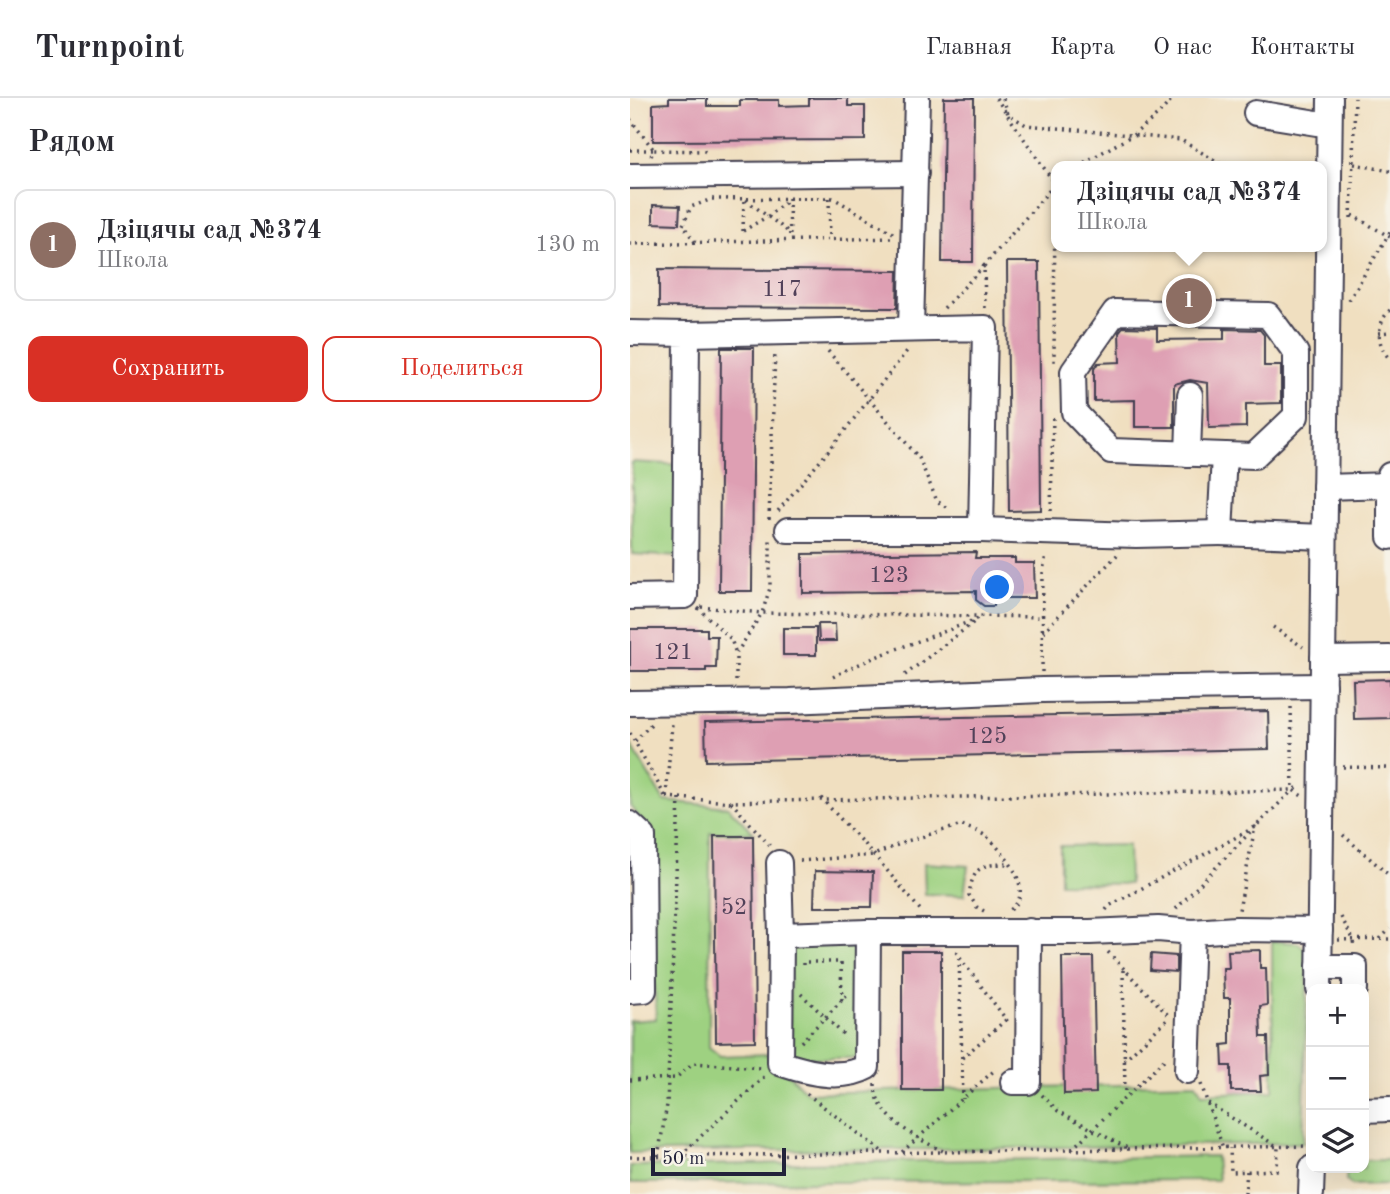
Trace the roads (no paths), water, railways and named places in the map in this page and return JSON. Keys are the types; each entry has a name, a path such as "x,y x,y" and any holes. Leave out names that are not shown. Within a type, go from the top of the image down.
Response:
{"lane":[{"path":"917,98 917,329"},
{"path":"1329,98 1319,978 1355,967 1355,984"},
{"path":"1256,113 1329,125"},
{"path":"630,176 916,173"},
{"path":"1115,312 1268,315 1296,353 1296,416 1254,456 1224,455 1111,452 1074,412 1073,372 1115,312"},
{"path":"630,333 985,328 981,530"},
{"path":"630,597 685,596 687,334"},
{"path":"1188,454 1190,395"},
{"path":"1220,533 1224,455"},
{"path":"1390,475 1390,537"},
{"path":"1325,487 1389,485"},
{"path":"779,532 981,530 1324,537"},
{"path":"1323,659 1390,658"},
{"path":"630,703 790,701 1042,690 1323,686"},
{"path":"630,824 643,836 644,990 630,991"},
{"path":"775,854 780,935 779,1063 804,1071 855,1074 867,1067 868,932"},
{"path":"780,935 939,932 997,923 1029,932 1158,929 1192,932 1236,929 1320,935"},
{"path":"1013,1082 1028,1082 1026,1043 1029,932"},
{"path":"1192,932 1188,1037 1194,1072"},
{"path":"1369,1110 1390,1109"},
{"path":"1311,1194 1312,1173"}],"place":[{"name":"Дзіцячы сад №374","path":"1189,301"}]}
